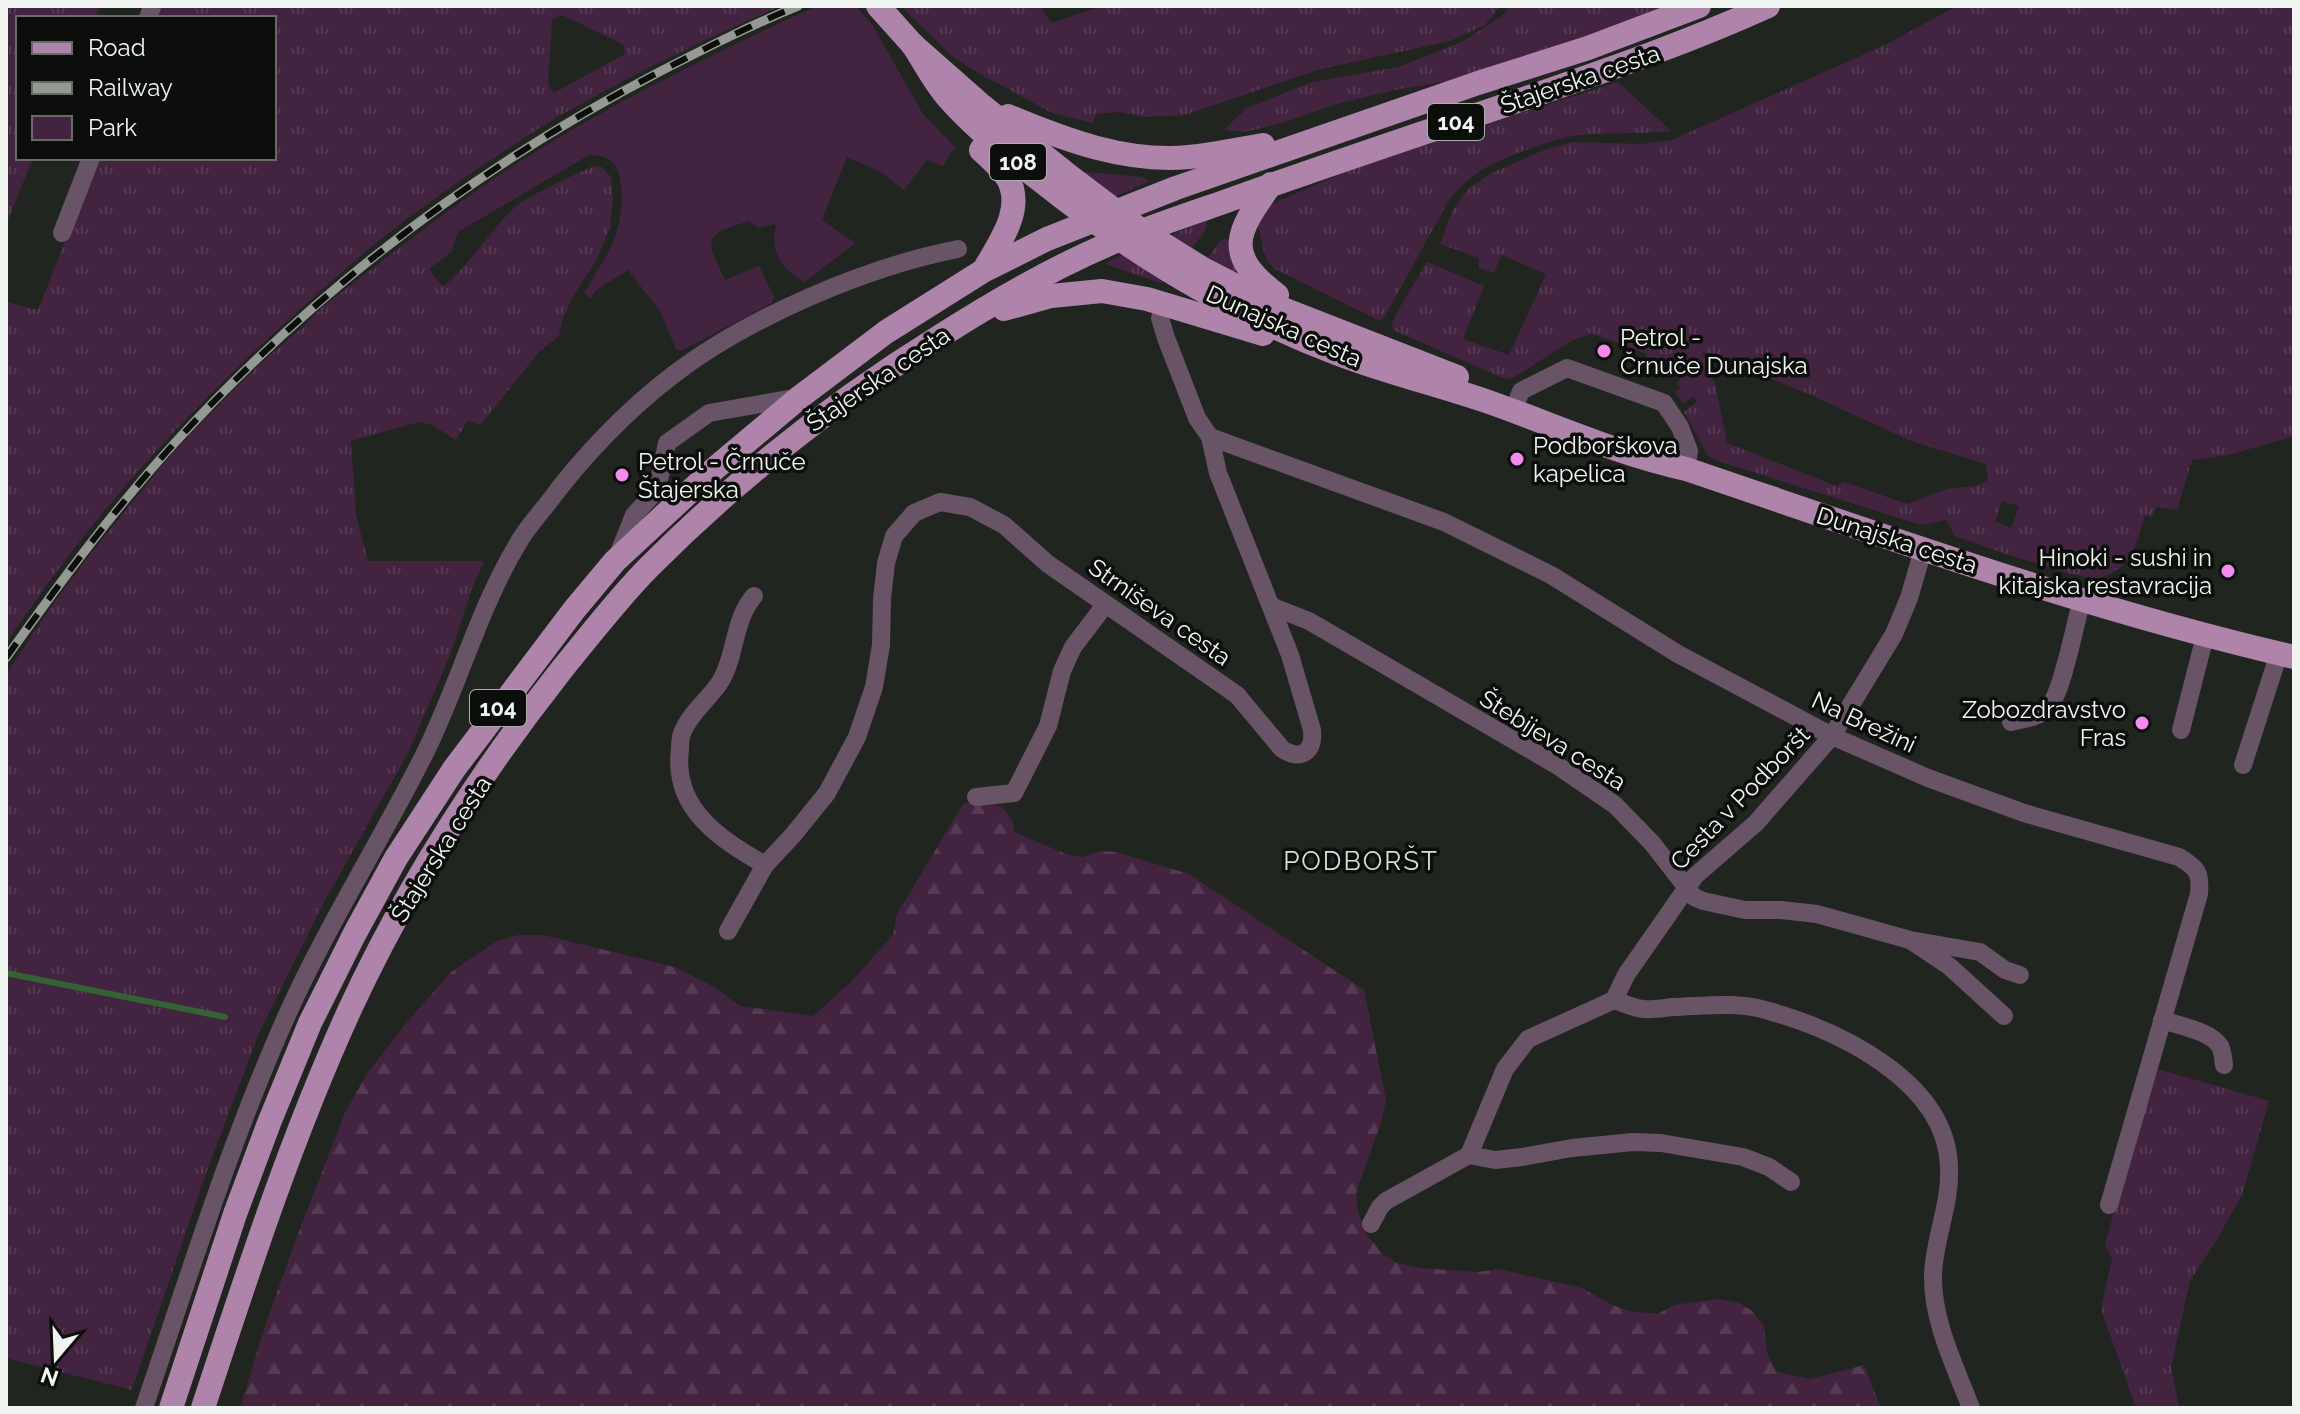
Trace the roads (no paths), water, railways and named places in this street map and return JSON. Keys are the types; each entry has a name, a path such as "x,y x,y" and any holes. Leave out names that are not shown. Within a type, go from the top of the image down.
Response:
{"main road":[{"name":"Štajerska cesta","path":"171,1408 235,1214 269,1123 310,1023 396,858 454,769 525,672 615,561 713,470 800,397 886,332 983,271 1047,239 1103,215 1333,133 1588,48 1699,6"},
{"name":"Štajerska cesta","path":"203,1408 298,1136 351,1009 406,900 501,752 584,642 648,568 748,476 810,425 895,364 1061,266 1118,240 1271,184 1693,39 1768,6"},
{"name":"108","path":"884,13 913,45 948,99 1002,150 1103,215 1118,240"},
{"path":"913,45 1103,215"},
{"path":"948,99 957,128 1002,171 1013,191 1011,217 983,271"},
{"path":"980,104 1084,144 1155,158 1190,157 1333,133"},
{"path":"1271,184 1246,220 1241,237 1242,255 1254,278 1308,318"},
{"name":"Dunajska cesta","path":"1103,215 1142,231 1192,263 1275,306 1652,450 1686,469"},
{"name":"Dunajska cesta","path":"1118,240 1194,286 1265,323 1338,354 1923,550 2205,636 2286,655"},
{"path":"964,321 1051,296 1102,291 1147,299 1338,354"}],"street":[{"path":"62,233 90,160"},
{"path":"144,1408 235,1139 287,1014 334,917 424,755 488,601 518,543 588,453 671,376 707,351 825,290 925,255 958,249"},
{"name":"Strniševa cesta","path":"728,931 765,865 827,793 857,737 874,687 886,563 894,536 914,513 940,502 970,507 1004,525 1048,564 1237,695 1282,749 1292,755 1301,755 1309,748 1313,740 1312,730 1290,655 1218,473 1210,437 1197,418 1160,318"},
{"path":"1517,401 1521,391 1567,368 1664,403 1680,427 1689,451 1686,469"},
{"path":"615,561 634,515 657,490 667,443 709,413 800,397"},
{"name":"Na Brežini","path":"1210,437 1444,522 1551,575 1678,654 1832,736 1973,795 2024,813 2179,857 2193,865 2200,878 2199,894 2109,1205"},
{"name":"Cesta v Podboršt","path":"1614,1000 1626,975 1695,876 1756,823 1832,736 1894,634 1909,598 1923,550"},
{"path":"754,596 742,616 721,680 682,732 677,765 683,789 699,817 726,843 765,865"},
{"path":"2011,722 2038,715 2050,707 2062,676 2082,600"},
{"path":"976,797 1014,793 1048,726 1062,671 1073,647 1105,605"},
{"name":"Štebijeva cesta","path":"1271,606 1309,621 1558,766 1615,805 1652,843 1694,897 1745,910 1817,914 1910,940 1949,966 2004,1016"},
{"path":"2181,730 2205,636"},
{"path":"2243,765 2286,655"},
{"path":"1910,940 1980,952 2005,970 2020,975"},
{"path":"1371,1224 1386,1201 1469,1155 1505,1069 1528,1039 1614,1000 1642,1009 1733,1004 1766,1010 1813,1025 1856,1045 1899,1077 1922,1100 1941,1127 1948,1148 1950,1171 1933,1275 1935,1302 1944,1337 1971,1408"},
{"path":"2162,1020 2208,1036 2222,1051 2224,1065"},
{"path":"1469,1155 1495,1160 1587,1146 1661,1143 1743,1157 1769,1167 1791,1182"}],"waterway":[{"path":"6,973 225,1017"}],"railway":[{"path":"6,658 90,544 182,435 289,329 347,279 406,232 530,146 661,71 798,6"}],"place":[{"name":"Petrol - Črnuče Dunajska","path":"1604,351"},
{"name":"Podborškova kapelica","path":"1517,459"},
{"name":"Petrol - Črnuče Štajerska","path":"622,475"},
{"name":"Hinoki - sushi in kitajska restavracija","path":"2228,571"},
{"name":"Zobozdravstvo Fras","path":"2142,723"}],"district":[{"name":"PODBORŠT","path":"1361,861"}]}
